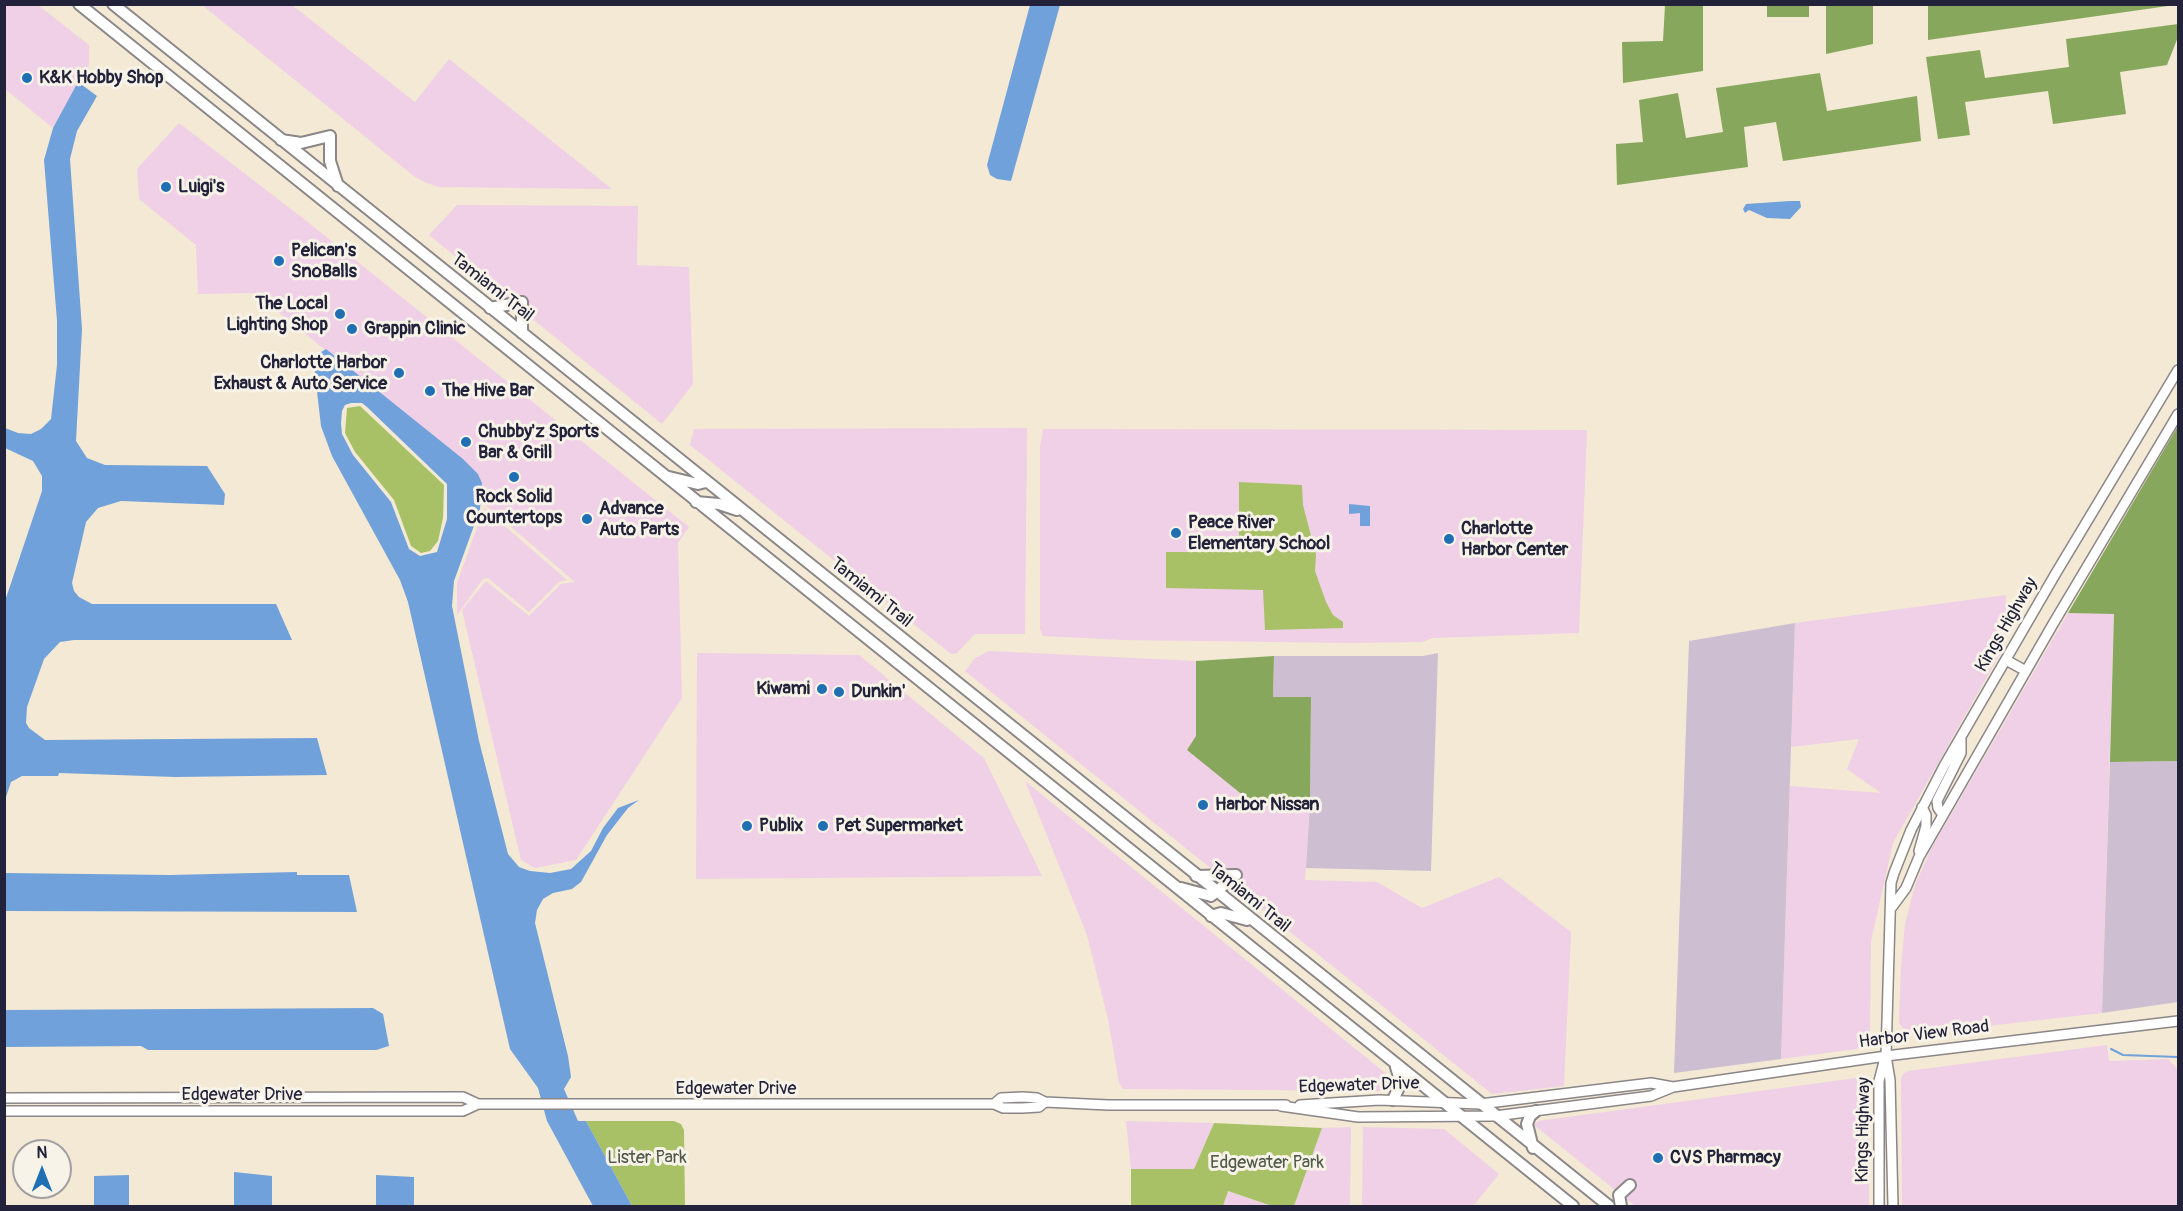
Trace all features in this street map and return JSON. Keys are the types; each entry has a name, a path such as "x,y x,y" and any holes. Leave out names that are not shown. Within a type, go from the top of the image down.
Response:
{"main road":[{"name":"Tamiami Trail","path":"78,4 1457,1116 1573,1206"},
{"name":"Tamiami Trail","path":"113,4 1609,1206"},
{"path":"281,140 306,142 330,136 330,161 338,186"},
{"path":"490,308 522,302 522,333"},
{"name":"Kings Highway","path":"1893,1206 1890,1080 1886,1056 1891,883 1922,807 2178,370"},
{"path":"1892,907 1906,888 1919,857 1943,814 2178,414"},
{"path":"663,475 689,483 706,482"},
{"path":"696,502 719,504 746,513"},
{"path":"2007,660 2026,671"},
{"path":"1943,814 1938,808 1937,801 1961,753 1961,738"},
{"path":"1919,857 1919,844 1926,826 1926,815 1922,807"},
{"path":"1174,886 1204,896 1218,893 1236,875 1196,876"},
{"path":"1211,916 1231,915 1253,922"},
{"name":"Harbor View Road","path":"1457,1116 1495,1116 1651,1096 1673,1087 1886,1056 2178,1021"},
{"name":"Kings Highway","path":"1879,1206 1879,1081 1886,1056"},
{"path":"1393,1100 1401,1083 1396,1066"},
{"name":"Harbor View Road","path":"1438,1100 1480,1104 1651,1083 1673,1087"},
{"name":"Edgewater Drive","path":"4,1098 463,1097 478,1104 994,1104 1003,1108 1039,1107 1045,1102 1281,1106 1438,1100"},
{"name":"Edgewater Drive","path":"4,1111 463,1111 478,1104"},
{"name":"Edgewater Drive","path":"1281,1106 1358,1117 1457,1116"},
{"path":"1534,1148 1527,1124 1530,1116 1536,1111"},
{"path":"1621,1206 1619,1195 1630,1185"}],"shaded area":[{"path":"4,5 38,5 89,45 89,65 53,128 5,89"},
{"path":"202,5 292,5 415,102 449,59 612,189 439,187 427,183 415,177"},
{"path":"179,123 309,223 689,527 678,543 682,698 576,860 535,868 521,860 462,610 486,581 529,616 561,584 575,582 481,501 482,483 478,474 255,293 198,294 196,245 139,199 137,169"},
{"path":"457,205 638,206 637,265 689,267 693,384 662,424 429,235"},
{"path":"1027,428 1025,634 975,634 957,653 951,654 690,445 694,429"},
{"path":"1043,429 1587,430 1579,633 1433,638 1422,642 1349,643 1123,640 1043,636 1040,629 1040,447"},
{"path":"484,508 567,580 559,582 529,612 488,578 483,579 457,615 457,583"},
{"path":"2006,595 2006,643 1893,843 1871,941 1870,1036 1866,1043 1856,1049 1781,1059 1790,786 1881,793 1847,769 1859,739 1791,747 1795,623"},
{"path":"2068,613 2114,614 2102,1013 1908,1035 1899,1023 1901,968 1905,924 1915,885 1931,849"},
{"path":"1795,623 1781,1059 1674,1073 1689,641"},
{"path":"989,651 1196,661 1196,736 1255,805 1310,802 1305,880 1377,882 1422,908 1499,877 1571,932 1564,1086 1492,1094 965,671 975,658"},
{"path":"697,653 859,655 984,758 1042,876 696,879"},
{"path":"1438,653 1431,871 1306,868 1310,802 1311,697 1273,697 1274,656 1423,656"},
{"path":"2178,761 2178,1002 2102,1013 2110,762"},
{"path":"1025,781 1389,1076 1391,1086 1384,1091 1123,1089 1119,1083 1108,1019 1087,935"},
{"path":"2107,1045 2109,1061 2168,1059 2178,1070 2178,1206 1902,1206 1901,1079 1903,1074 1908,1071"},
{"path":"1856,1078 1864,1080 1870,1087 1869,1206 1635,1206 1534,1125 1538,1121"},
{"path":"1126,1121 1214,1123 1194,1169 1131,1169"},
{"path":"1351,1127 1350,1206 1294,1206 1322,1128"},
{"path":"1363,1127 1444,1129 1499,1174 1475,1204 1468,1206 1362,1206"},
{"path":"1227,1191 1272,1206 1223,1206"}],"green space":[{"path":"1928,4 2175,5 1928,40"},
{"path":"1665,5 1703,5 1703,71 1623,83 1622,42 1663,41"},
{"path":"1767,5 1809,5 1809,17 1767,17"},
{"path":"1826,5 1885,5 1873,6 1873,44 1826,54"},
{"path":"2178,24 2178,37 2167,65 2120,72 2126,114 2053,124 2048,91 1965,102 1970,135 1938,139 1926,57 1980,50 1985,78 2069,67 2066,39"},
{"path":"1820,73 1827,111 1917,96 1921,141 1783,161 1776,122 1744,127 1748,167 1617,185 1616,144 1643,142 1639,100 1678,93 1686,138 1723,132 1716,88"},
{"path":"360,406 444,485 443,518 438,541 430,551 421,553 411,546 394,500 355,452 345,433 347,408"},
{"path":"2178,426 2178,761 2110,762 2114,614 2068,613"},
{"path":"1239,482 1302,485 1303,505 1316,555 1315,571 1326,602 1333,615 1343,622 1343,628 1265,630 1263,590 1166,588 1166,552 1239,552"},
{"path":"1274,656 1273,697 1311,697 1310,802 1255,805 1187,750 1196,736 1196,661"},
{"name":"Lister Park","path":"586,1121 674,1121 681,1124 684,1130 685,1206 632,1206"},
{"name":"Edgewater Park","path":"1214,1123 1322,1128 1294,1206 1272,1206 1228,1191 1223,1206 1131,1206 1131,1169 1194,1169"}],"water":[{"path":"1030,5 1060,5 1011,181 997,179 990,175 987,165"},
{"path":"78,82 97,96 77,131 70,159 82,329 76,441 87,458 105,465 207,466 225,494 224,505 121,501 98,508 86,522 72,583 74,591 79,597 92,604 276,604 292,640 74,640 60,642 44,659 27,707 26,723 45,740 317,738 327,775 175,777 59,773 58,776 22,776 11,782 5,800 5,601 42,491 42,476 33,461 5,448 5,428 18,433 31,434 41,429 51,419 57,365 57,321 44,160 53,128"},
{"path":"1800,201 1801,207 1790,219 1767,218 1749,210 1745,213 1743,209 1746,204"},
{"path":"326,349 463,459 478,474 482,483 480,509 454,581 452,606 479,741 508,854 519,867 530,871 550,873 571,869 591,851 603,828 618,808 639,800 628,808 607,835 581,882 572,889 553,893 543,899 537,910 535,923 568,1056 571,1077 564,1089 578,1121 586,1121 632,1206 593,1206 547,1121 538,1088 510,1049 408,602 400,580 332,456 321,426 313,357","holes":["362,403 447,484 447,519 437,552 420,556 409,549 391,502 353,455 342,434 342,411 345,405"]},
{"path":"1349,504 1370,506 1370,526 1360,526 1360,513 1349,514"},
{"path":"297,872 297,875 349,875 357,912 5,911 5,873 170,875"},
{"path":"373,1008 383,1014 389,1046 376,1050 148,1050 141,1046 5,1047 5,1010"},
{"path":"234,1172 272,1176 272,1206 234,1206"},
{"path":"129,1175 129,1206 94,1206 94,1176"},
{"path":"376,1175 414,1177 414,1206 376,1206"}],"waterway":[{"path":"2111,1049 2123,1055 2178,1057"}],"place":[{"name":"K&K Hobby Shop","path":"27,78"},
{"name":"Luigi's","path":"166,187"},
{"name":"Pelican's SnoBalls","path":"279,261"},
{"name":"The Local Lighting Shop","path":"340,314"},
{"name":"Grappin Clinic","path":"352,329"},
{"name":"Charlotte Harbor Exhaust & Auto Service","path":"399,373"},
{"name":"The Hive Bar","path":"430,391"},
{"name":"Chubby'z Sports Bar & Grill","path":"466,442"},
{"name":"Rock Solid Countertops","path":"514,477"},
{"name":"Advance Auto Parts","path":"587,519"},
{"name":"Peace River Elementary School","path":"1176,533"},
{"name":"Charlotte Harbor Center","path":"1449,539"},
{"name":"Kiwami","path":"822,689"},
{"name":"Dunkin'","path":"839,692"},
{"name":"Harbor Nissan","path":"1203,805"},
{"name":"Publix","path":"747,826"},
{"name":"Pet Supermarket","path":"823,826"},
{"name":"CVS Pharmacy","path":"1658,1158"}]}
